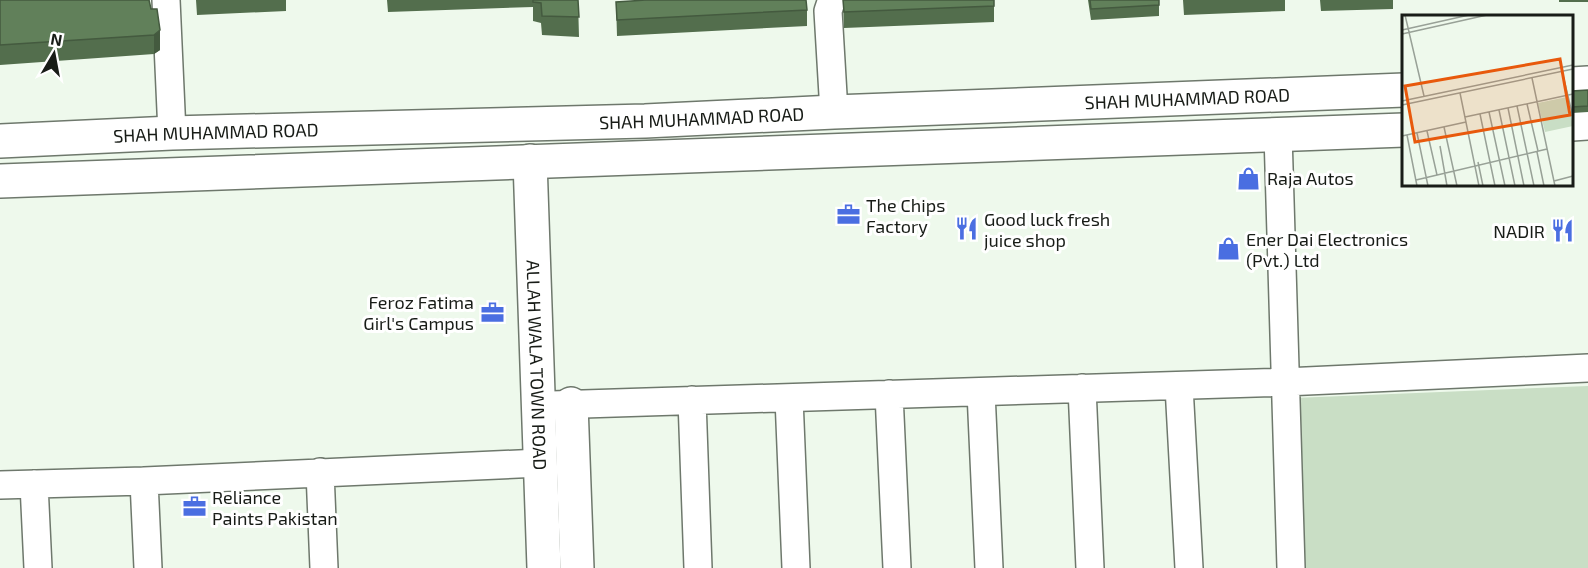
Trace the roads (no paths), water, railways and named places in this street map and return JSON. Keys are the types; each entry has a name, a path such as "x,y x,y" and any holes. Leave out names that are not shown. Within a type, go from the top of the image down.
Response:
{"main road":[{"path":"1573,84 1588,83"},
{"name":"SHAH MUHAMMAD ROAD","path":"0,141 172,133 622,122 1402,90"},
{"path":"1573,124 1588,123"},
{"path":"0,181 1402,130"},
{"name":"ALLAH WALA TOWN ROAD","path":"535,161 544,568"},
{"name":"ALLAH WALA TOWN ROAD","path":"571,404 577,568"}],"street":[{"path":"166,0 172,133"},
{"path":"831,0 828,11 834,112"},
{"path":"622,122 634,135 635,142 635,149 624,158"},
{"path":"535,161 530,156 528,142 535,129 547,123"},
{"path":"1278,134 1291,568"},
{"path":"539,405 1179,386 1588,368"},
{"path":"1179,386 1188,568"},
{"path":"1082,388 1090,568"},
{"path":"981,392 989,568"},
{"path":"889,394 897,568"},
{"path":"789,398 796,568"},
{"path":"692,400 698,568"},
{"path":"0,485 144,481 540,463"},
{"path":"320,472 324,568"},
{"path":"144,481 148,568"},
{"path":"34,484 38,568"}],"place":[{"name":"Raja Autos","path":"1249,178"},
{"name":"The Chips Factory","path":"848,215"},
{"name":"Good luck fresh juice shop","path":"966,229"},
{"name":"NADIR","path":"1563,231"},
{"name":"Ener Dai Electronics (Pvt.) Ltd","path":"1228,249"},
{"name":"Feroz Fatima Girl's Campus","path":"492,312"},
{"name":"Reliance Paints Pakistan","path":"194,507"}]}
